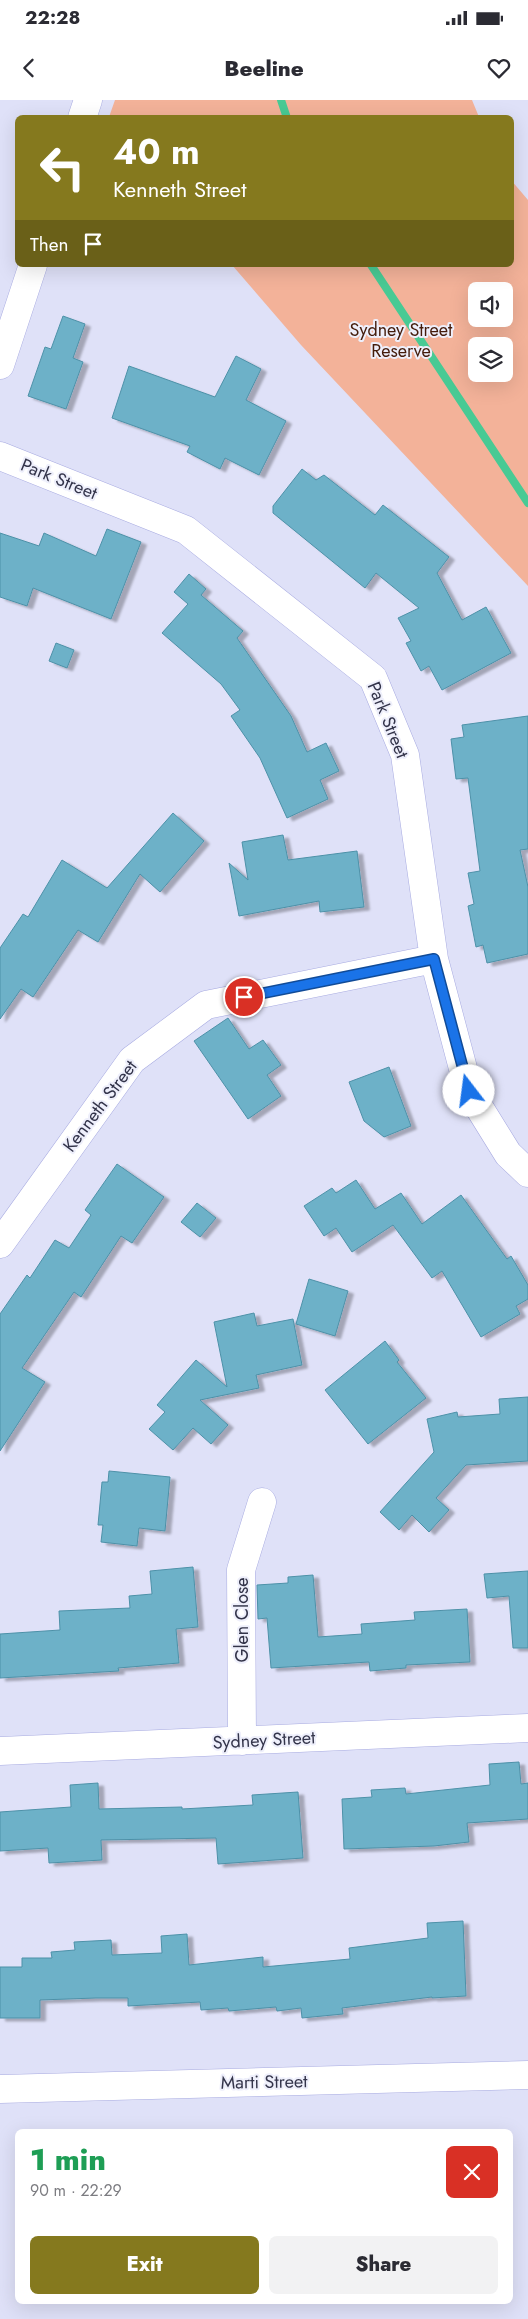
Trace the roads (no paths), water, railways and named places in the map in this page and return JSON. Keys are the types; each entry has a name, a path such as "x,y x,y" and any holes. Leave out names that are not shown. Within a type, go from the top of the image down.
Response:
{"street":[{"path":"83,115 88,100"},
{"path":"0,365 32,267"},
{"name":"Park Street","path":"0,456 186,530 373,678 405,755 434,959 469,1091 508,1154 528,1173"},
{"name":"Kenneth Street","path":"0,1244 132,1060 206,1005 434,959"},
{"name":"Glen Close","path":"242,1742 241,1570 262,1502"},
{"name":"Sydney Street","path":"0,1751 242,1742 528,1728"},
{"name":"Marti Street","path":"0,2089 528,2075"}],"waterway":[{"path":"281,100 286,115"},
{"path":"372,267 528,503"}],"park label":[{"name":"Sydney Street Reserve","path":"401,340"}]}
